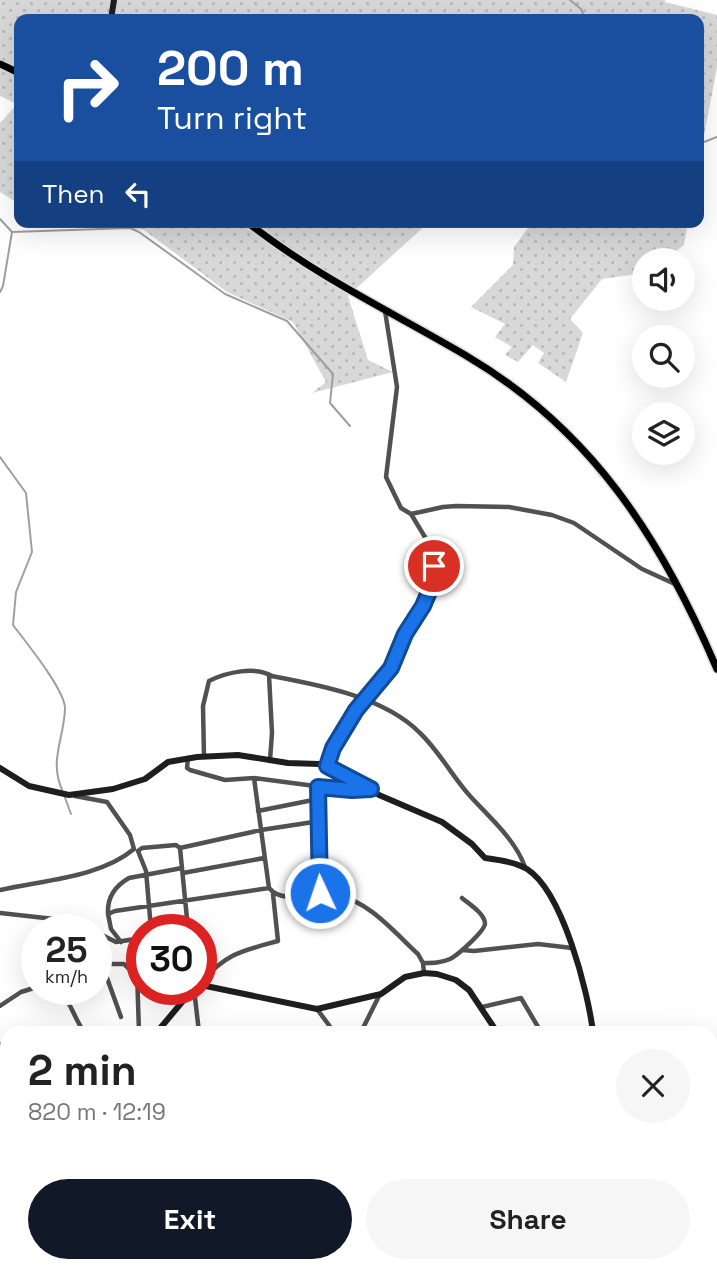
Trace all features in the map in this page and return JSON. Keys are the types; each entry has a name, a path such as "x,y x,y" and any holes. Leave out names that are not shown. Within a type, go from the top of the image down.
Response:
{"main road":[{"path":"255,228 313,269 467,356 517,390 557,423 610,479 632,507 659,550 717,669"}],"street":[{"path":"327,766 333,748 364,699 391,668 405,634 420,612 434,580 431,547 411,514 401,508 386,477 397,387 385,311"},
{"path":"411,514 456,506 509,507 552,515 574,523 642,569 677,586"},
{"path":"204,757 204,706 209,681 248,671 264,671 364,699 410,724 422,734 455,779 517,849 525,868 544,887 553,901 590,1002 592,1026"},
{"path":"269,674 272,733 270,760"},
{"path":"69,795 113,789 145,779 168,762 188,758 238,755 327,766 442,822 472,844 485,858 502,860 525,868"},
{"path":"188,758 187,768 190,770 225,780 254,778 318,787 371,789"},
{"path":"0,768 29,786 107,802 130,835 134,849 124,858 81,874 0,890"},
{"path":"217,964 243,951 278,941 254,778"},
{"path":"318,787 320,893"},
{"path":"258,811 318,799"},
{"path":"150,914 147,876 138,851 142,848 180,848 261,830 320,821"},
{"path":"180,848 186,914"},
{"path":"264,858 128,878 110,896 108,914 149,905 271,891 284,898 320,893 356,900 410,947 423,963 424,973"},
{"path":"423,963 453,958 484,930 485,923 481,915 463,898"},
{"path":"0,913 21,915"},
{"path":"112,930 121,942"},
{"path":"112,940 126,941"},
{"path":"462,950 538,944 572,948"},
{"path":"364,1026 381,993 397,980 424,973 456,980 469,990 493,1026"},
{"path":"217,987 317,1009 381,993"},
{"path":"0,1006 21,992"},
{"path":"112,995 121,1017"},
{"path":"482,1007 521,998 537,1026"},
{"path":"71,1005 74,1017 80,1026"},
{"path":"139,1005 139,1026"},
{"path":"162,1026 180,1005"},
{"path":"195,1005 198,1026"},
{"path":"317,1009 330,1026"}],"shaded area":[{"path":"0,0 665,0 717,15 717,67 704,136 704,14 14,14 14,103 0,96"},
{"path":"14,107 14,201 0,192 0,123"},
{"path":"126,228 422,228 348,296 368,360 393,372 312,393 326,382 293,322 227,292 144,230"},
{"path":"528,228 687,228 684,245 680,248 632,248 632,275 602,279 570,319 583,333 566,382 538,363 544,353 533,345 518,362 505,355 512,347 495,337 505,324 471,307 513,265 514,247"}],"waterway":[{"path":"570,0 583,14"},
{"path":"704,142 717,137"},
{"path":"0,219 12,232 130,228 139,232 225,294 287,321 333,374 330,403 350,426"},
{"path":"0,292 12,232"},
{"path":"0,457 26,493 32,552 16,592 13,625 44,666 64,701 64,720 57,759 58,779 62,790"},
{"path":"64,795 71,814"}],"route":[{"path":"320,893 318,787 371,789 327,766 329,756 356,710 391,668 405,634 420,612 434,580 434,566"}]}
